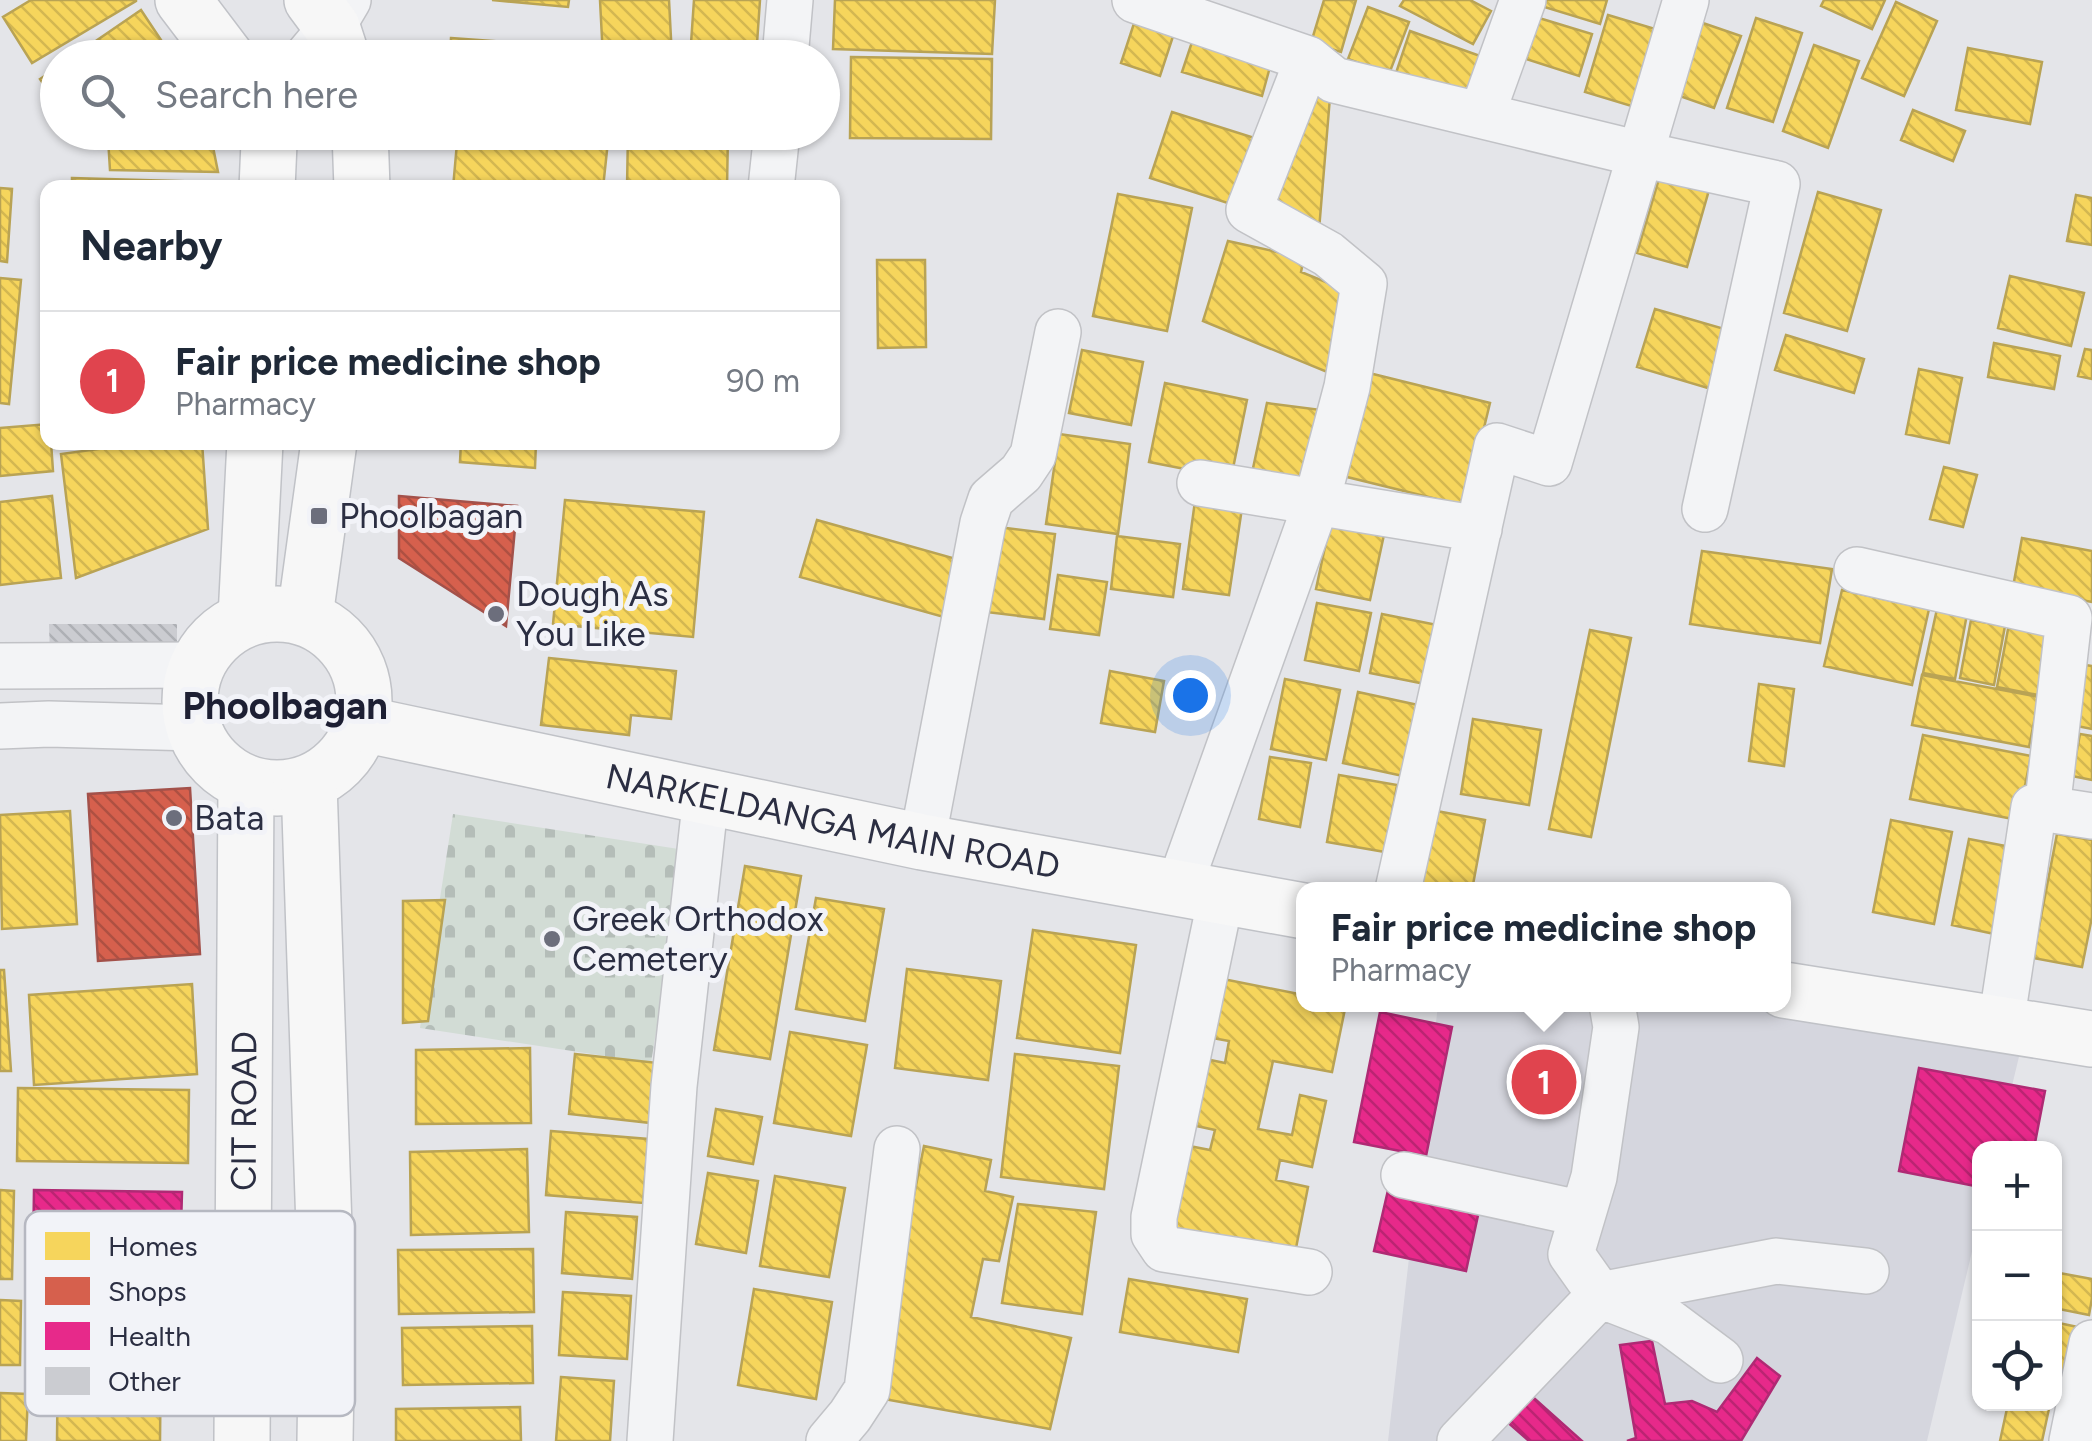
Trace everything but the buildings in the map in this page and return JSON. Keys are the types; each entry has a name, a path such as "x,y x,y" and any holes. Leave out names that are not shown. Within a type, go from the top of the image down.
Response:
{"main road":[{"path":"183,0 214,40"},
{"path":"267,180 269,150"},
{"path":"361,150 362,180"},
{"path":"246,618 254,450"},
{"path":"305,616 328,450"},
{"path":"305,616 332,630 353,654 366,693 364,724 335,768 309,784 276,789 246,783 219,768 198,741 189,711 198,665 210,644 246,618 305,616"},
{"name":"NARKELDANGA MAIN ROAD","path":"364,724 922,842 1296,910"},
{"name":"CIT ROAD","path":"243,1211 246,783"},
{"name":"CIT ROAD","path":"309,784 323,1211"},
{"path":"1791,991 2092,1040"},
{"name":"CIT ROAD","path":"242,1416 242,1441"},
{"name":"CIT ROAD","path":"325,1416 325,1441"}],"street":[{"path":"786,40 790,0"},
{"path":"1135,0 1308,59 1334,80 1777,184 1705,509"},
{"path":"1482,114 1523,0"},
{"path":"1400,882 1497,446 1549,463 1686,0"},
{"path":"1308,59 1249,210 1328,254 1364,284 1347,388 1316,504 1200,893 1154,1234 1164,1249 1309,1272"},
{"path":"772,180 775,150"},
{"path":"922,842 982,524 991,499 1021,473 1033,455 1058,332"},
{"path":"1200,483 1479,529"},
{"path":"1857,570 2069,618 2047,810"},
{"path":"0,666 198,665"},
{"path":"0,726 194,728"},
{"path":"650,1441 674,1086 706,796"},
{"path":"2001,1024 2034,807 2092,816"},
{"path":"1620,1012 1594,1177 1571,1254 1600,1295 1669,1322 1720,1360"},
{"path":"829,1441 866,1390 897,1150"},
{"path":"1404,1175 1583,1214"},
{"path":"1460,1441 1600,1295 1776,1261 1866,1271"},
{"path":"2072,1441 2092,1343"}],"shaded area":[{"path":"1791,1004 2030,1011 1999,1141 1972,1141 1972,1251 1927,1441 1388,1441 1437,1012 1791,1012"}],"green space":[{"name":"Greek Orthodox Cemetery","path":"453,814 685,850 651,1063 420,1028"}],"place":[{"name":"Phoolbagan","path":"319,516"},
{"name":"Dough As You Like","path":"496,614"},
{"name":"Bata","path":"174,818"},
{"name":"Greek Orthodox Cemetery","path":"552,939"},
{"name":"Fair price medicine shop","path":"1544,1082"}],"district":[{"name":"Phoolbagan","path":"285,706"}]}
